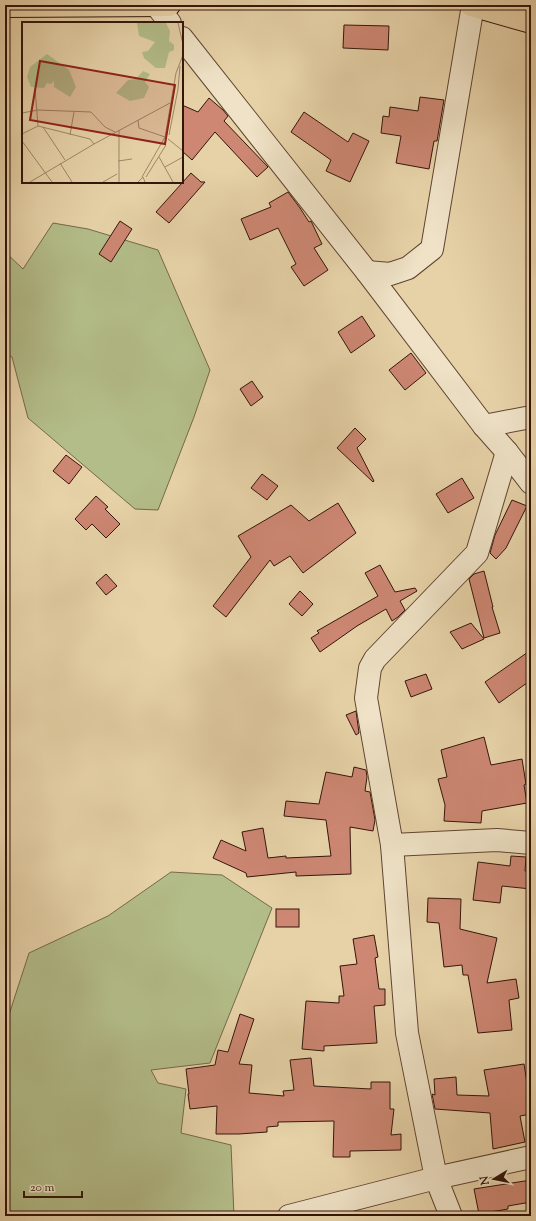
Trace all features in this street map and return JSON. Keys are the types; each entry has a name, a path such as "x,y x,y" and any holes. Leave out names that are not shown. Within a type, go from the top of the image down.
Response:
{"highway":[{"path":"5,6 169,5"},
{"path":"472,5 531,22"}],"street":[{"path":"156,5 169,22"},
{"path":"367,272 390,274 408,268 432,249 472,5"},
{"path":"183,39 367,272 484,426 507,452 531,483"},
{"path":"484,426 531,417"},
{"path":"451,1216 436,1178 407,1033 392,845 366,698 370,668 375,659 477,553 507,452"},
{"path":"392,845 497,840 531,843"},
{"path":"289,1216 436,1178 531,1157"}],"green space":[{"path":"53,223 88,229 158,250 210,370 194,417 158,510 135,509 28,418 12,357 5,354 5,252 23,269"},
{"path":"171,872 222,875 272,908 210,1063 151,1070 158,1083 186,1089 181,1133 231,1145 234,1216 5,1216 5,1027 29,953 108,916"}],"building":[{"path":"344,25 389,26 388,50 343,48"},
{"path":"420,97 444,100 437,141 434,141 429,169 396,163 401,136 381,133 383,116 389,117 390,107 418,111"},
{"path":"209,98 228,116 224,121 268,167 257,177 215,132 192,160 183,152 183,105 198,112"},
{"path":"304,112 348,142 353,133 369,141 350,182 326,171 331,160 291,132"},
{"path":"191,173 201,182 205,182 169,223 156,212"},
{"path":"288,192 309,222 311,221 322,244 314,248 328,270 304,286 291,267 296,264 278,228 250,240 241,219 271,207 269,203"},
{"path":"120,221 132,229 111,262 99,254"},
{"path":"362,316 375,336 351,353 338,332"},
{"path":"411,353 426,373 405,390 389,370"},
{"path":"252,381 263,397 251,406 240,389"},
{"path":"355,428 366,439 357,448 374,481 373,482 337,448"},
{"path":"66,455 82,467 69,484 53,471"},
{"path":"262,474 278,486 267,500 251,488"},
{"path":"462,478 474,498 448,513 436,494"},
{"path":"96,496 108,507 105,509 120,524 106,538 92,524 86,530 75,519"},
{"path":"512,500 527,506 506,548 496,559 490,553 495,535"},
{"path":"338,503 356,533 303,573 290,556 274,566 270,560 226,617 213,606 251,557 238,536 291,505 309,521"},
{"path":"380,565 395,592 415,588 417,591 400,601 405,610 392,621 386,609 357,626 320,652 311,638 319,633 317,631 378,596 365,573"},
{"path":"484,571 492,607 500,633 484,638 469,579 474,574"},
{"path":"106,574 117,586 106,595 96,583"},
{"path":"300,591 313,604 302,616 289,604"},
{"path":"471,623 484,639 462,649 450,632"},
{"path":"531,650 531,680 499,703 485,682"},
{"path":"426,674 432,689 411,697 405,681"},
{"path":"356,711 359,733 356,735 346,715"},
{"path":"484,737 491,765 522,759 527,803 482,811 481,823 444,821 445,805 438,779 447,777 441,750"},
{"path":"354,767 366,770 367,777 365,791 370,792 375,820 373,831 350,827 351,874 296,876 296,872 247,877 246,873 213,858 221,840 246,851 242,832 263,828 268,858 286,856 286,858 331,856 326,820 284,816 286,801 319,804 326,772 352,777"},
{"path":"511,856 526,857 525,871 531,872 531,889 502,886 500,903 473,900 478,862 510,866"},
{"path":"428,898 461,899 460,929 497,938 487,983 516,979 519,998 509,1000 512,1030 478,1033 468,975 463,975 462,965 444,967 439,923 427,922"},
{"path":"276,909 299,909 299,927 276,927"},
{"path":"374,935 378,957 375,958 379,989 385,989 385,1005 374,1006 377,1043 324,1046 324,1051 302,1049 306,1001 339,1003 339,996 344,996 340,966 357,964 353,939"},
{"path":"240,1014 254,1019 239,1064 252,1065 249,1093 284,1096 283,1091 294,1090 290,1060 311,1058 314,1086 371,1089 371,1082 390,1082 390,1109 394,1109 391,1135 401,1134 401,1150 350,1151 350,1157 333,1157 334,1121 278,1122 278,1126 267,1127 267,1132 216,1134 217,1106 190,1109 186,1069 215,1065 218,1050 228,1052"},
{"path":"524,1064 531,1109 531,1114 520,1116 525,1142 493,1149 490,1113 435,1109 432,1094 435,1095 434,1079 456,1077 457,1095 489,1096 484,1070"},
{"path":"531,1180 531,1202 508,1206 508,1209 479,1214 474,1189"}]}
